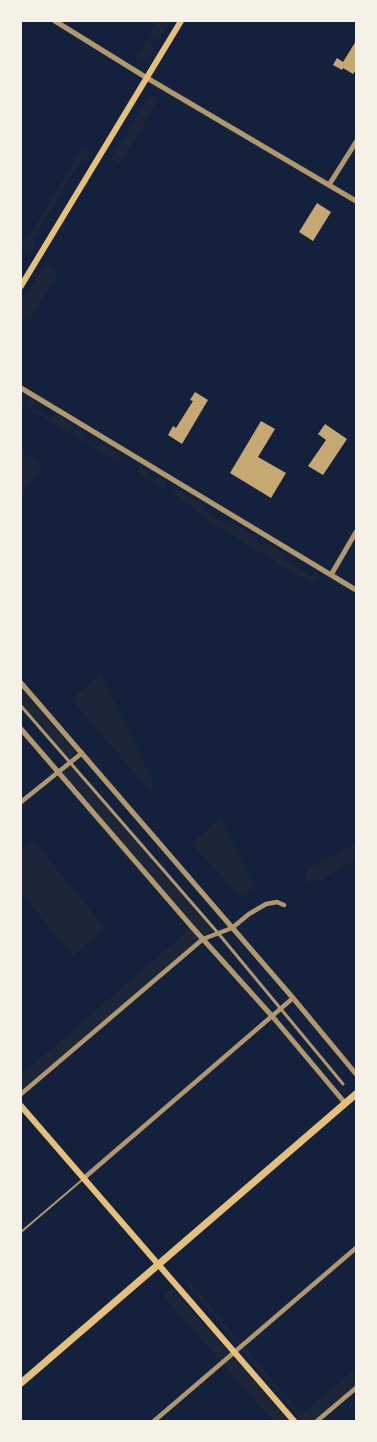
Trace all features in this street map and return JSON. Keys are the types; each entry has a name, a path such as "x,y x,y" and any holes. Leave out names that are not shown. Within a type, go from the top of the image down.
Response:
{"main road":[{"path":"21,286 181,21"},
{"path":"21,1383 356,1094"},
{"path":"21,1106 294,1421"}],"street":[{"path":"55,21 147,78 356,201"},
{"path":"330,185 356,142"},
{"path":"21,388 356,590"},
{"path":"330,575 356,532"},
{"path":"21,683 356,1074"},
{"path":"21,706 218,933 343,1084"},
{"path":"21,729 272,1016 345,1103"},
{"path":"21,802 82,753"},
{"path":"21,1094 203,939 232,928 249,914 266,904 276,902 284,905"},
{"path":"84,1178 292,998"},
{"path":"154,1421 356,1248"},
{"path":"317,1421 356,1388"}],"lane":[{"path":"21,1232 84,1178"}],"shaded area":[{"path":"157,21 167,21 169,25 161,39 158,40 149,36"},
{"path":"147,40 154,47 152,54 146,60 136,58"},
{"path":"150,94 155,97 157,102 120,164 111,159"},
{"path":"83,147 89,152 90,157 80,162 33,239 35,249 30,252 27,251 22,248"},
{"path":"45,265 58,273 29,321 21,316 21,303"},
{"path":"27,400 33,400 32,407 51,418 56,414 70,423 72,427 70,433 22,405"},
{"path":"82,430 84,433 82,437 98,447 103,444 123,456 119,462 73,435 76,431"},
{"path":"21,451 42,465 22,496 21,496"},
{"path":"140,466 148,471 149,479 157,478 166,482 166,490 137,472"},
{"path":"176,489 203,504 203,510 227,525 231,522 256,537 259,545 269,544 285,554 284,560 311,576 316,573 318,574 312,584 210,522 189,504 173,494"},
{"path":"101,674 155,785 149,790 71,699"},
{"path":"21,689 73,749 74,755 68,761 21,706"},
{"path":"70,763 214,929 26,1091 21,1085 21,1075 192,927 59,773"},
{"path":"221,819 255,888 239,895 191,843"},
{"path":"33,840 105,928 73,956 21,893 21,850"},
{"path":"356,843 356,860 321,880 307,882 308,869"},
{"path":"187,1279 301,1414 356,1368 356,1388 317,1421 302,1421 186,1283"},
{"path":"171,1289 289,1421 273,1421 163,1296"}],"building":[{"path":"356,41 356,70 353,74 333,65 337,58 343,62"},
{"path":"317,203 331,212 313,241 299,232"},
{"path":"195,392 208,400 182,444 168,435 173,426 176,428 193,401 190,400"},
{"path":"261,421 275,429 258,457 286,473 271,498 230,473"},
{"path":"325,424 347,439 323,475 308,466 326,440 318,434"}]}
